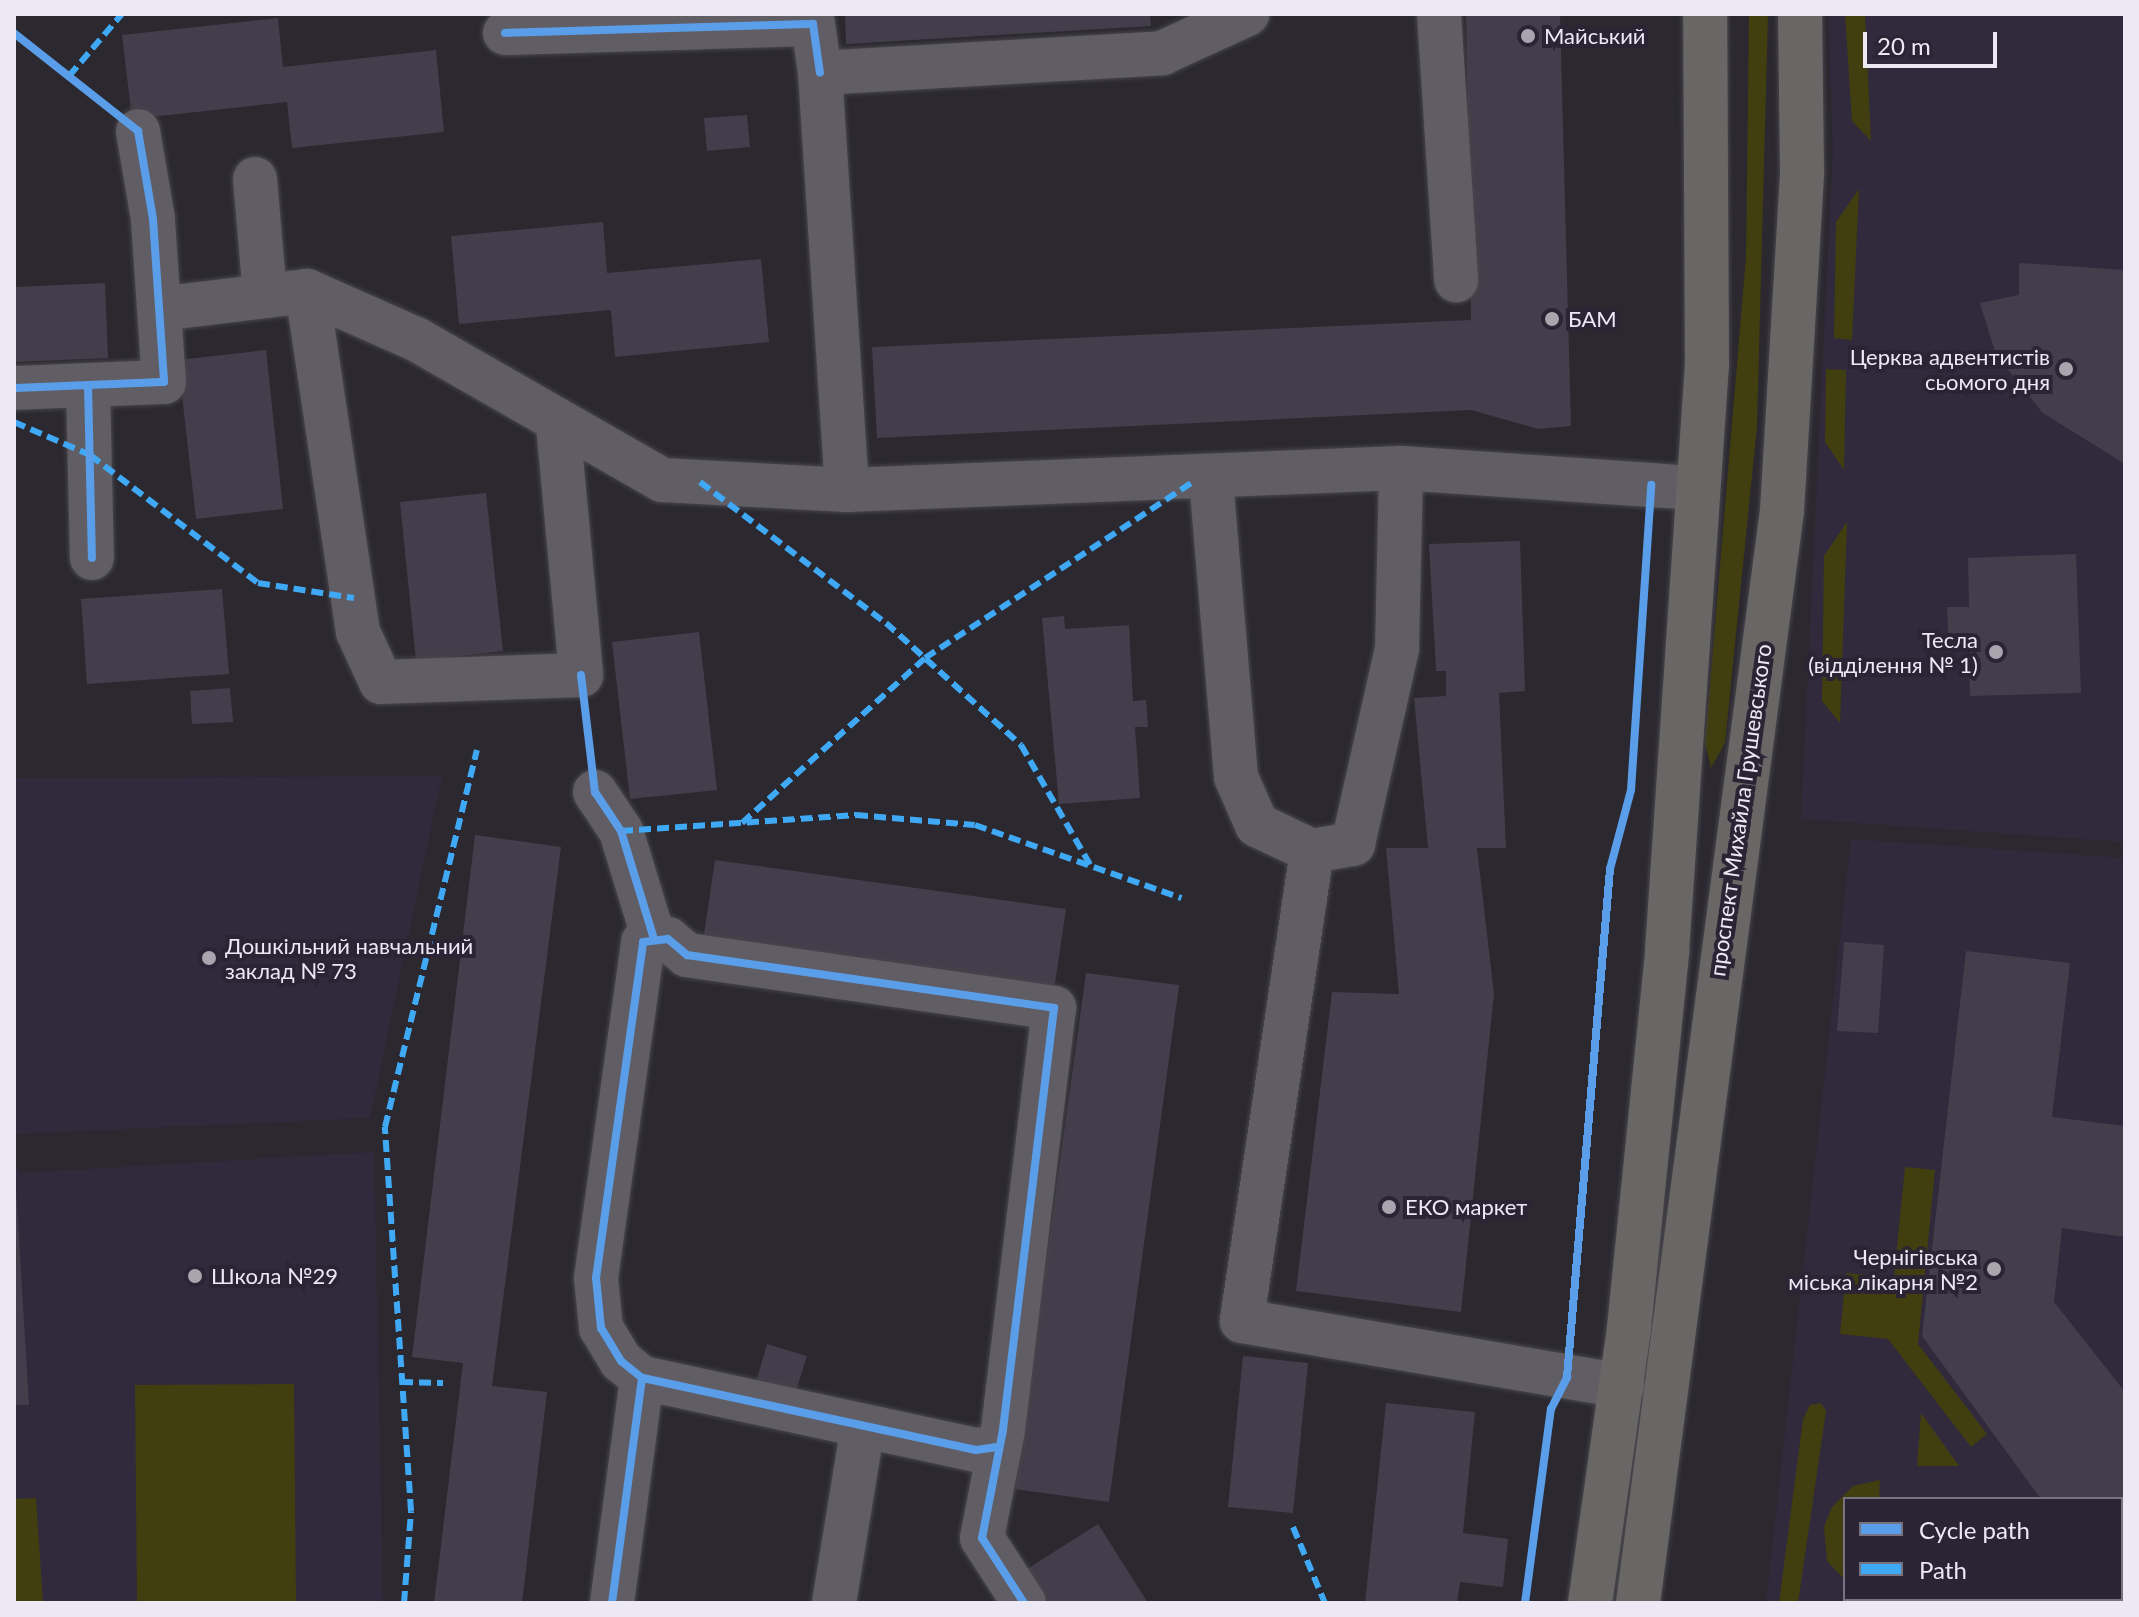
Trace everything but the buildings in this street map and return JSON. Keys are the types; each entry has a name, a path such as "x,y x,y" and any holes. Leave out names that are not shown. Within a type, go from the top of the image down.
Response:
{"main road":[{"path":"1590,1603 1622,1386 1667,951 1696,488 1707,365 1705,14"},
{"name":"проспект Михайла Грушевського","path":"1638,1603 1782,511 1802,171 1800,14"}],"lane":[{"path":"820,73 1162,53 1247,14"},
{"path":"1439,14 1456,280"},
{"path":"505,33 813,24 820,73 847,490"},
{"path":"14,388 164,382 159,309 138,131"},
{"path":"255,179 286,293 358,632 381,682 581,675 558,425"},
{"path":"159,309 286,293 416,339 558,425 662,480 847,490 1211,479 1401,468 1696,488"},
{"path":"88,385 92,558"},
{"path":"1211,479 1236,777 1257,825 1312,851 1353,844 1397,649 1401,468"},
{"path":"595,792 621,831 654,939"},
{"path":"1312,851 1242,1321 1622,1386"},
{"path":"997,1447 976,1450 642,1378 601,1328 596,1278 643,942 668,939 687,955 1054,1008 997,1447 982,1538 1024,1603"},
{"path":"612,1603 642,1378"},
{"path":"834,1603 863,1426"}],"shaded area":[{"path":"1749,14 1768,14 1757,426 1725,743 1711,768 1705,743 1746,257"},
{"path":"1828,14 2125,14 2125,842 1801,819 1833,148"},
{"path":"1845,14 1865,14 1871,141 1852,121"},
{"path":"1859,189 1852,340 1834,338 1836,222"},
{"path":"1826,369 1846,370 1844,470 1825,442"},
{"path":"1847,522 1840,723 1822,701 1824,556"},
{"name":"Дошкільний навчальний заклад № 73","path":"442,776 370,1118 14,1134 14,778"},
{"path":"1851,839 2125,858 2125,1603 1766,1603"},
{"name":"Школа №29","path":"374,1152 383,1603 14,1603 14,1155 19,1173"},
{"path":"1905,1167 1935,1170 1918,1344 1987,1434 1971,1447 1888,1339 1840,1334 1846,1273 1894,1277"},
{"path":"294,1384 296,1603 137,1603 135,1385"},
{"path":"1821,1403 1826,1411 1798,1603 1779,1603 1803,1419 1810,1405"},
{"path":"1921,1413 1959,1466 1917,1466"},
{"path":"1880,1480 1879,1497 1843,1497 1843,1578 1827,1561 1824,1527 1832,1507 1853,1486"},
{"path":"36,1498 43,1603 14,1603 14,1499"}],"marked path":[{"path":"69,76 122,14"},
{"path":"14,422 90,455 258,583 354,598"},
{"path":"742,823 925,658 1196,480"},
{"path":"700,482 886,623 1021,745 1092,868"},
{"path":"404,1603 411,1511 385,1127 477,750"},
{"path":"621,831 856,815 975,825 1181,898"},
{"path":"401,1382 443,1383"},
{"path":"1293,1527 1325,1603"}],"cycle path":[{"path":"505,33 813,24 820,73"},
{"path":"14,33 138,131 153,219 164,382 14,388"},
{"path":"88,385 92,558"},
{"path":"1525,1603 1551,1409 1567,1377 1610,869 1631,790 1651,485"},
{"path":"581,675 595,792 621,831 654,939"},
{"path":"997,1447 976,1450 642,1378 621,1361 601,1328 596,1278 643,942 668,939 687,955 1054,1008 1003,1430 982,1538 1024,1603"},
{"path":"612,1603 642,1378"}],"place":[{"name":"Майський","path":"1528,36"},
{"name":"БАМ","path":"1552,319"},
{"name":"Церква адвентистів сьомого дня","path":"2066,369"},
{"name":"Тесла (відділення № 1)","path":"1996,652"},
{"name":"Дошкільний навчальний заклад № 73","path":"209,958"},
{"name":"ЕКО маркет","path":"1389,1207"},
{"name":"Чернігівська міська лікарня №2","path":"1994,1269"},
{"name":"Школа №29","path":"195,1276"}]}
